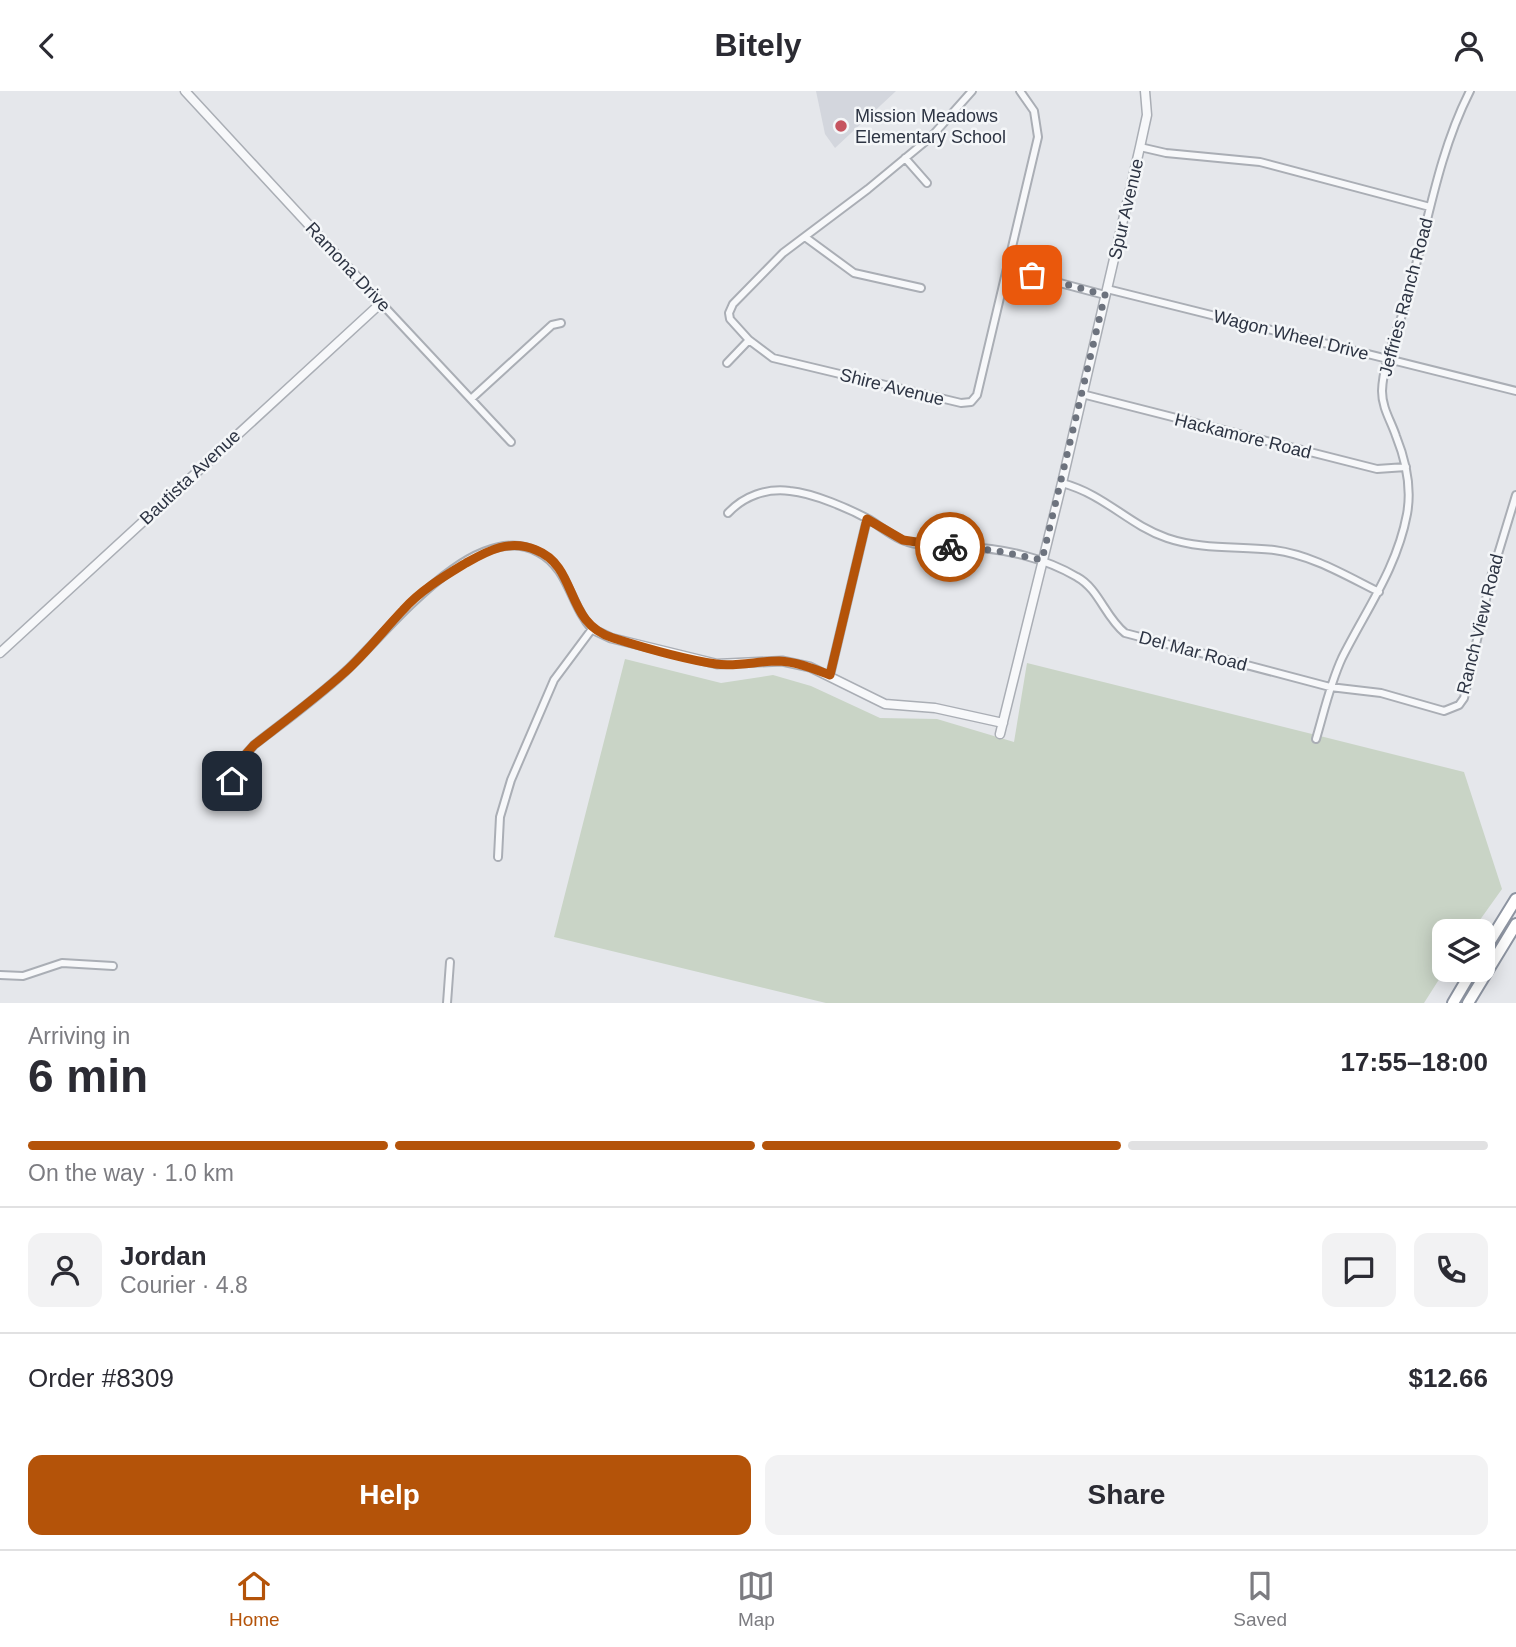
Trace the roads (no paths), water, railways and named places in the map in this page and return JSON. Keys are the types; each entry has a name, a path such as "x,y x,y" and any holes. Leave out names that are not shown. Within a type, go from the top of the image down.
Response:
{"highway":[{"path":"1495,933 1516,899"},
{"path":"1468,1003 1516,924"},
{"path":"1453,1003 1465,982"}],"street":[{"name":"Ramona Drive","path":"184,91 511,442"},
{"path":"920,288 854,273 804,237 905,158 951,117 972,91"},
{"name":"Shire Avenue","path":"804,237 783,253 733,304 729,313 730,319 749,340 773,358 961,403 971,402 977,395 1038,137 1034,111 1020,91"},
{"name":"Spur Avenue","path":"1000,734 1140,147 1147,115 1144,91"},
{"name":"Jeffries Ranch Road","path":"1317,739 1330,687 1342,659 1394,563 1407,516 1406,467 1384,408 1382,392 1442,161 1470,91"},
{"path":"1140,147 1166,153 1260,162 1430,207"},
{"path":"905,158 927,183"},
{"name":"Wagon Wheel Drive","path":"1007,269 1516,391"},
{"name":"Bautista Avenue","path":"0,653 381,303"},
{"path":"471,399 552,325 561,323"},
{"path":"727,363 749,340"},
{"name":"Hackamore Road","path":"1082,394 1377,469 1406,467"},
{"path":"1062,483 1104,499 1132,521 1164,537 1200,546 1296,554 1379,591"},
{"name":"Del Mar Road","path":"728,513 738,502 752,495 783,490 804,493 867,519 903,540 916,544 967,547 1042,560 1080,578 1094,592 1112,623 1125,633 1330,687"},
{"name":"Ranch View Road","path":"1330,687 1381,693 1444,711 1459,705 1464,698 1491,577 1516,495"},
{"path":"830,675 867,519"},
{"path":"232,781 246,754 254,745 343,674 433,582 488,551 513,545 536,550 559,568 581,617 592,629 611,638 717,664 782,661 810,667 885,704 935,708 1003,723"},
{"path":"498,857 500,817 511,780 554,680 592,629"},
{"path":"447,1003 450,962"},
{"path":"0,975 23,976 62,963 113,966"}],"place":[{"name":"Mission Meadows Elementary School","path":"841,126"}]}
